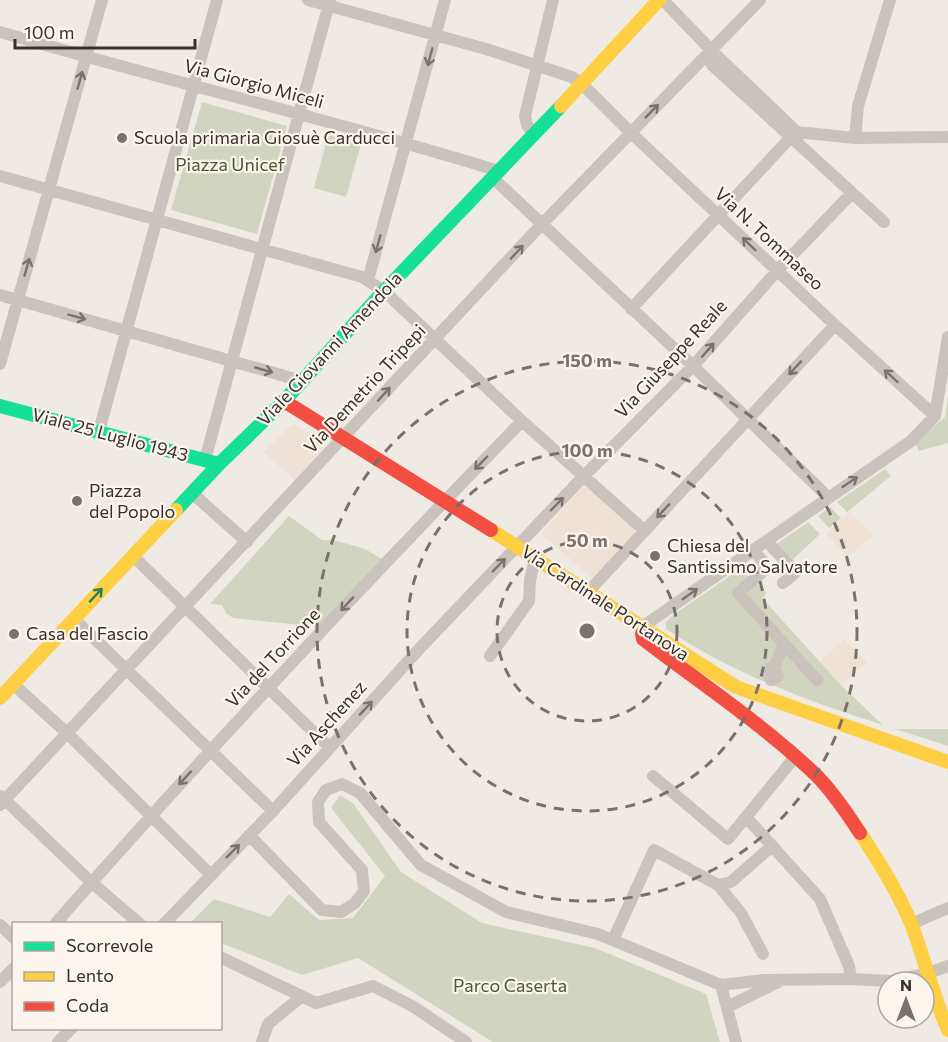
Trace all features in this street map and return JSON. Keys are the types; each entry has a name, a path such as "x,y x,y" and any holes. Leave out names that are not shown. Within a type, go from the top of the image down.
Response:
{"street":[{"path":"0,364 102,0"},
{"path":"99,431 217,0"},
{"name":"Via N. Tommaseo","path":"308,0 329,3 572,77 777,271 935,416"},
{"path":"368,280 445,0"},
{"path":"534,134 527,125 525,116 553,0"},
{"path":"661,0 797,132 855,138 948,137"},
{"name":"Viale Giovanni Amendola","path":"0,698 192,493 212,462 284,401 384,291 661,0"},
{"name":"Via Demetrio Tripepi","path":"2,800 345,438 541,225 760,0"},
{"path":"855,138 858,106 890,0"},
{"path":"212,462 232,361 329,3"},
{"name":"Via Giorgio Miceli","path":"0,32 87,58 406,144 496,175"},
{"path":"712,51 712,65 884,222"},
{"path":"631,309 790,138"},
{"path":"496,175 541,225 693,366 828,497"},
{"path":"0,176 368,280 384,291 522,421 645,531"},
{"name":"Via Giuseppe Reale","path":"516,547 693,366 777,271 851,194"},
{"path":"0,296 302,381"},
{"path":"589,591 835,325"},
{"path":"925,970 911,924 876,857 843,807 817,776 795,757 643,639 642,627 911,441 935,416 948,337"},
{"name":"Via Cardinale Portanova","path":"284,401 589,591 736,687 948,762"},
{"name":"Viale 25 Luglio 1943","path":"0,406 212,462"},
{"name":"Via del Torrione","path":"57,922 210,751 522,421"},
{"path":"192,493 247,542"},
{"name":"Via Aschenez","path":"166,922 273,811 421,647 516,547"},
{"path":"772,547 796,572 783,583"},
{"path":"133,556 330,747"},
{"path":"758,556 768,567 738,593 817,680"},
{"path":"490,656 528,601 530,580 536,558"},
{"path":"74,619 273,811"},
{"path":"774,668 784,644"},
{"path":"14,684 210,874"},
{"path":"734,711 736,687"},
{"path":"653,776 729,839 795,757"},
{"path":"249,835 322,910 341,912 355,903 364,891 362,870 319,822 318,802 326,790 342,784 360,793 421,865 506,912 598,934 721,985 784,979 876,981"},
{"path":"2,800 138,922"},
{"path":"746,817 820,899 849,966 851,979"},
{"path":"718,885 730,882 772,846"},
{"path":"614,940 654,850 718,885 741,913 763,954"},
{"path":"911,924 948,908"},
{"path":"0,925 12,936"},
{"path":"222,958 316,1003 373,986 414,1007 466,1042"},
{"path":"0,982 12,970"},
{"path":"727,1006 784,979"},
{"path":"721,985 736,1042"},
{"path":"262,1042 268,1024 302,996"},
{"path":"936,1002 948,1030"},
{"path":"58,1042 71,1030"}],"green space":[{"name":"Piazza Unicef","path":"202,102 287,126 257,234 171,210"},
{"path":"328,135 361,144 346,197 314,188"},
{"path":"948,397 948,443 919,451 915,443 945,417"},
{"path":"885,469 891,476 847,512 837,502"},
{"path":"830,507 841,518 829,528 818,516"},
{"path":"289,516 322,540 334,540 365,549 382,559 319,627 233,618 226,613 222,605 210,604"},
{"path":"808,522 820,534 791,561 775,545"},
{"path":"740,569 767,593 762,598 841,685 883,725 771,684 717,659 666,629 666,622 673,615"},
{"path":"895,729 948,729 948,746"},
{"name":"Parco Caserta","path":"340,795 353,803 401,872 482,923 595,948 706,994 720,1042 493,1042 358,958 302,975 222,943 222,922 191,922 214,899 270,917 289,894 319,920 353,918 385,876 331,808"}],"shaded area":[{"path":"292,425 320,439 323,448 295,480 263,452"},
{"path":"585,484 637,530 593,579 541,534"},
{"path":"850,512 873,535 848,557 826,534"},
{"path":"845,639 867,663 841,685 820,661"}],"traffic: fast":[{"path":"176,510 219,464 284,401 384,291 561,106"},
{"path":"0,406 219,464"}],"traffic: slow":[{"path":"561,106 659,0"},
{"path":"0,698 176,510"},
{"path":"491,530 736,687 948,762"},
{"path":"860,833 907,914 948,1030"}],"traffic: jam":[{"path":"284,401 491,530"},
{"path":"642,634 643,639 754,722 816,775 845,810 860,833"}],"place":[{"name":"Scuola primaria Giosuè Carducci","path":"122,138"},
{"name":"Piazza del Popolo","path":"77,501"},
{"name":"Chiesa del Santissimo Salvatore","path":"655,556"},
{"name":"Casa del Fascio","path":"14,634"}]}
